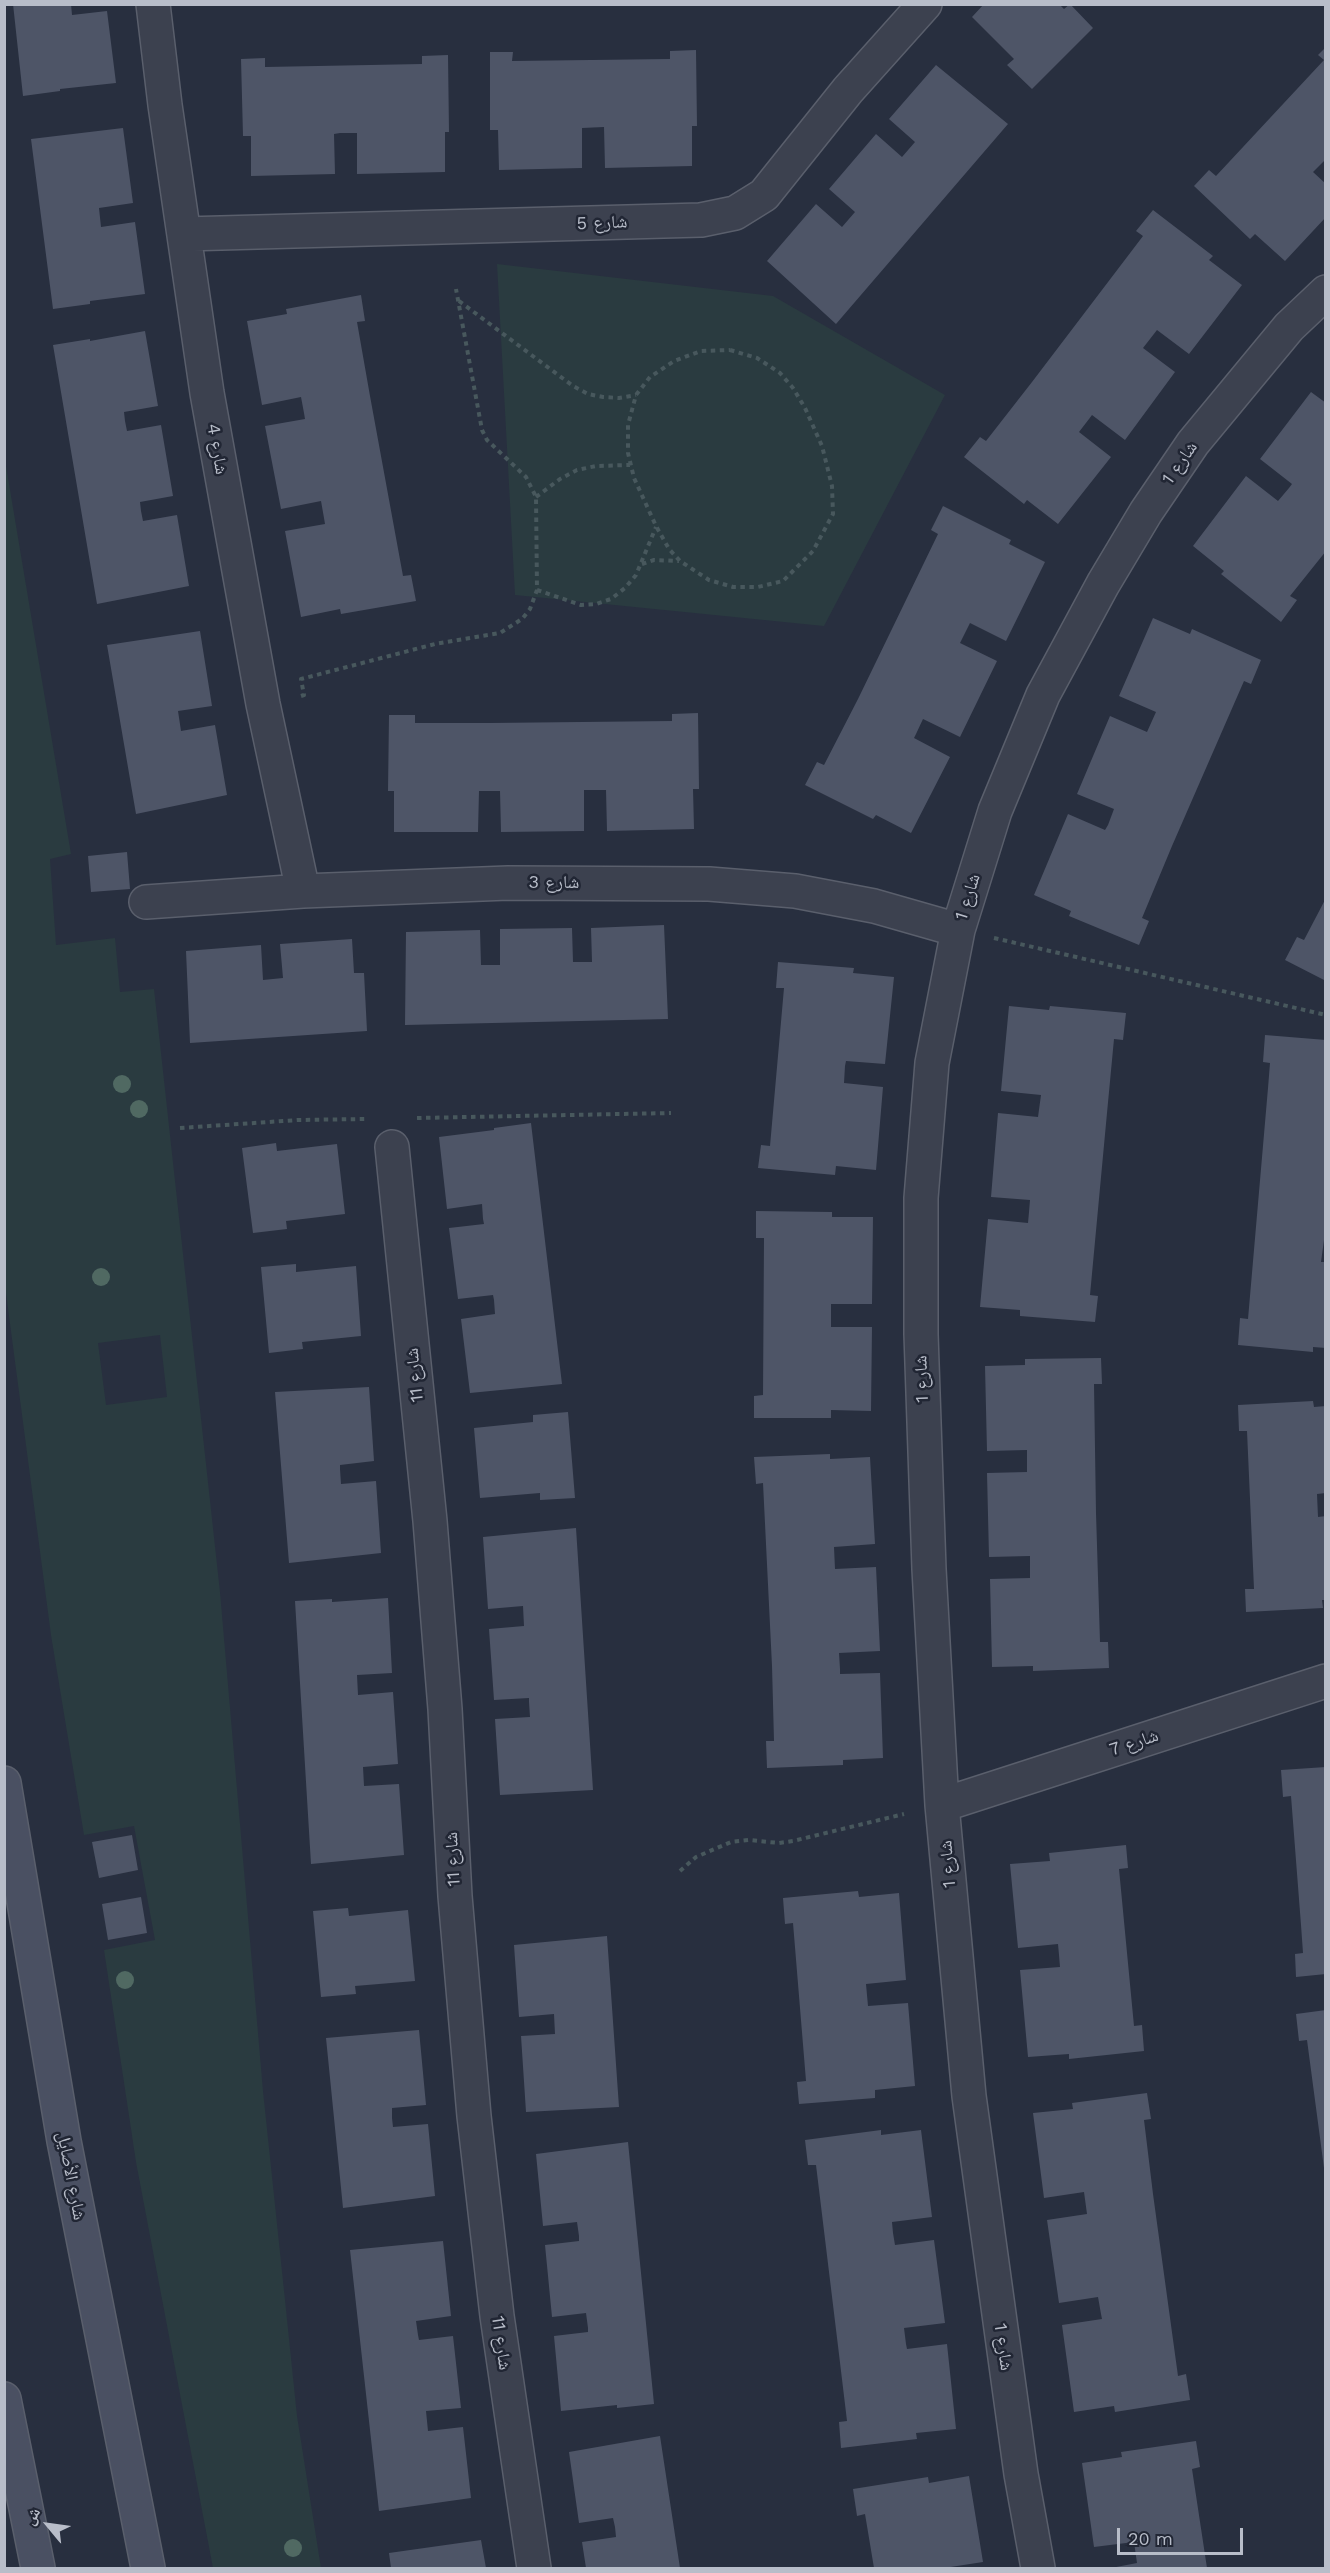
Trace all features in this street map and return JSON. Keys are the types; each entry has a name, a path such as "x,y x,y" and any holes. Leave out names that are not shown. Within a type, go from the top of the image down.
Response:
{"main road":[{"name":"شارع الأصايل","path":"4,1783 64,2141 148,2568"},
{"path":"4,2399 38,2568"}],"street":[{"name":"شارع 4","path":"153,4 165,105 207,393 263,704 303,891"},
{"name":"شارع 5","path":"184,234 701,220 735,213 764,195 848,90 925,4"},
{"name":"شارع 1","path":"1038,2568 1021,2474 969,2096 942,1804 928,1558 921,1334 921,1198 932,1063 958,930 995,811 1043,695 1103,584 1146,512 1193,443 1289,327 1326,292"},
{"name":"شارع 3","path":"146,902 303,891 508,883 709,884 795,891 874,906 958,930"},
{"name":"شارع 11","path":"392,1147 430,1521 445,1709 455,1896 474,2116 497,2316 534,2568"},
{"name":"شارع 7","path":"942,1804 1326,1681"}],"path":[{"path":"263,704 304,695 301,679 435,644 500,633 522,619 530,609 537,590 536,497 526,477 487,440 482,430 456,289"},
{"path":"459,301 573,386 588,394 620,398 636,395"},
{"path":"730,350 757,358 780,373 805,408 822,446 832,486 833,514 813,551 783,581 758,587 733,587 709,580 680,561 669,549 656,526 630,465 628,425 636,395 650,377 674,361 701,351 730,350"},
{"path":"536,497 560,479 577,470 596,466 630,465"},
{"path":"537,590 581,605 596,604 611,599 625,588 642,564 656,526"},
{"path":"642,564 654,560 680,561"},
{"path":"958,930 1326,1015"},
{"path":"414,1118 671,1113"},
{"path":"180,1128 298,1120 368,1119"},
{"path":"680,1871 704,1852 731,1842 793,1841 942,1804"}],"shaded area":[{"path":"497,264 773,296 945,395 824,626 515,595"},
{"path":"5,460 71,854 50,859 56,945 115,938 120,992 154,989 220,1592 263,2091 297,2416 321,2568 213,2568 136,2162 104,1950 155,1940 134,1826 84,1835 51,1635 4,1278","holes":["160,1335 167,1397 106,1405 98,1343"]}],"building":[{"path":"13,4 71,4 72,15 107,11 116,83 60,89 60,91 23,96"},
{"path":"984,4 1059,4 1064,9 1070,4 1093,28 1032,89 1007,65 1014,59 972,17"},
{"path":"1326,47 1326,159 1313,172 1326,184 1326,217 1285,261 1255,234 1250,239 1194,186 1209,170 1216,176 1324,60 1318,55"},
{"path":"696,50 697,126 692,126 692,166 605,168 604,127 582,128 582,168 499,170 498,130 490,130 490,52 513,52 512,61 670,59 670,51"},
{"path":"448,55 449,132 445,132 445,172 357,174 357,133 340,133 334,134 335,174 251,176 251,136 243,136 241,59 265,58 265,67 422,64 422,56"},
{"path":"936,65 1008,124 836,324 767,261 816,204 842,227 855,212 829,189 876,134 902,157 915,142 889,119"},
{"path":"123,128 133,203 99,208 101,227 135,222 145,294 90,301 90,304 53,309 31,139"},
{"path":"1153,210 1213,256 1209,260 1242,285 1189,354 1157,330 1143,348 1175,372 1125,440 1092,415 1079,432 1111,457 1058,524 1027,500 1024,504 964,457 980,437 986,441 1032,382 1143,236 1136,231"},
{"path":"361,295 365,321 357,322 370,396 403,576 411,575 416,601 341,614 340,609 301,617 285,531 325,524 321,501 281,509 265,426 305,419 304,413 301,397 262,405 247,321 287,314 286,309"},
{"path":"145,331 158,406 124,412 125,421 127,431 161,425 173,496 140,502 141,511 143,521 177,515 189,586 97,604 53,345"},
{"path":"1311,392 1326,403 1326,551 1290,596 1297,600 1281,622 1221,574 1224,571 1193,546 1246,476 1278,501 1289,488 1292,484 1260,459"},
{"path":"943,506 1011,540 1009,544 1045,562 1006,641 970,623 960,643 997,661 960,737 923,719 914,738 950,757 911,833 876,815 873,819 805,785 817,762 824,765 858,699 938,534 931,530"},
{"path":"1153,618 1190,634 1192,629 1261,660 1251,684 1244,681 1172,846 1142,918 1149,921 1139,945 1069,916 1071,911 1034,895 1068,814 1105,830 1108,825 1114,809 1077,794 1110,716 1147,732 1156,712 1119,696"},
{"path":"200,631 212,706 178,711 181,731 215,725 227,795 136,814 107,645"},
{"path":"698,713 699,789 693,789 694,829 607,831 606,790 584,790 584,831 501,832 500,791 479,791 478,832 394,832 394,791 388,791 389,715 415,715 415,723 490,723 672,721 672,714"},
{"path":"127,852 130,889 91,892 88,856"},
{"path":"1326,898 1326,981 1285,960 1297,937 1304,940"},
{"path":"664,925 668,1019 405,1025 406,932 480,930 481,965 500,965 500,929 572,928 573,962 592,962 591,928"},
{"path":"352,939 354,973 364,973 367,1031 190,1043 186,951 261,945 263,980 283,978 280,944"},
{"path":"778,962 854,968 853,973 894,977 885,1064 846,1061 845,1066 844,1083 883,1087 876,1170 836,1166 835,1175 758,1168 761,1145 770,1146 784,988 776,988"},
{"path":"1009,1006 1049,1010 1050,1006 1126,1013 1123,1040 1114,1039 1090,1295 1098,1296 1095,1322 1020,1316 1020,1310 980,1307 988,1219 1028,1223 1030,1200 991,1197 998,1113 1038,1117 1041,1095 1001,1091"},
{"path":"1265,1035 1326,1040 1326,1241 1324,1240 1321,1262 1326,1262 1326,1348 1313,1347 1313,1352 1238,1345 1240,1318 1248,1319 1270,1063 1263,1062"},
{"path":"531,1123 562,1384 470,1393 461,1319 495,1314 494,1300 493,1295 458,1299 449,1228 484,1224 482,1204 447,1209 439,1137"},
{"path":"276,1143 277,1151 337,1144 345,1214 286,1221 287,1229 253,1233 242,1148"},
{"path":"756,1211 832,1212 832,1217 873,1217 872,1304 831,1304 831,1327 872,1327 871,1411 831,1410 831,1418 754,1418 754,1396 763,1395 764,1238 756,1238"},
{"path":"296,1264 296,1272 356,1266 361,1336 302,1342 303,1349 269,1353 261,1267"},
{"path":"1101,1358 1102,1384 1094,1384 1096,1513 1100,1642 1108,1642 1109,1668 1033,1671 1033,1666 992,1667 990,1579 1030,1578 1030,1556 989,1557 987,1473 1027,1472 1027,1450 987,1451 985,1366 1025,1365 1025,1359"},
{"path":"369,1387 374,1461 340,1465 341,1484 376,1481 381,1553 289,1563 275,1392"},
{"path":"1313,1401 1314,1407 1326,1406 1326,1493 1317,1494 1318,1517 1326,1516 1326,1600 1322,1600 1323,1608 1246,1612 1245,1589 1254,1589 1247,1431 1239,1431 1238,1405"},
{"path":"568,1412 575,1498 540,1500 540,1493 480,1498 474,1428 533,1422 533,1415"},
{"path":"830,1454 830,1459 870,1457 875,1544 834,1547 835,1569 876,1567 880,1651 839,1653 840,1674 880,1673 883,1758 843,1760 843,1765 767,1768 766,1741 774,1741 772,1666 763,1483 756,1484 754,1457"},
{"path":"576,1528 593,1790 500,1795 495,1719 530,1717 529,1698 494,1700 489,1629 524,1626 523,1606 488,1609 483,1537"},
{"path":"388,1598 392,1673 357,1675 358,1695 393,1692 398,1764 363,1767 364,1786 399,1784 404,1855 311,1864 295,1601 332,1599 332,1602"},
{"path":"1326,1767 1326,1974 1296,1977 1295,1954 1303,1953 1301,1925 1291,1796 1283,1797 1281,1770"},
{"path":"132,1835 138,1870 99,1878 92,1842"},
{"path":"1126,1845 1128,1868 1119,1869 1134,2026 1142,2025 1144,2051 1069,2059 1069,2054 1028,2057 1020,1970 1060,1967 1058,1944 1018,1948 1010,1864 1050,1861 1049,1853"},
{"path":"858,1891 859,1897 899,1893 906,1980 866,1984 868,2006 908,2003 915,2086 875,2090 875,2098 799,2104 797,2082 806,2081 793,1923 785,1924 783,1898"},
{"path":"141,1897 147,1933 108,1940 102,1904"},
{"path":"348,1908 349,1916 408,1910 415,1981 355,1986 356,1994 321,1997 313,1911"},
{"path":"607,1936 619,2107 526,2112 521,2036 555,2034 554,2014 519,2017 514,1945"},
{"path":"1326,2010 1326,2168 1324,2168 1307,2040 1299,2041 1296,2014"},
{"path":"419,2030 426,2105 392,2108 392,2118 393,2127 428,2124 435,2196 343,2208 326,2038"},
{"path":"1147,2093 1151,2119 1144,2120 1178,2376 1186,2374 1190,2400 1115,2412 1114,2406 1074,2412 1062,2325 1102,2319 1098,2297 1059,2303 1047,2220 1087,2214 1084,2192 1044,2198 1033,2113 1073,2109 1072,2103"},
{"path":"881,2130 881,2135 921,2130 932,2217 892,2222 893,2233 895,2245 934,2240 945,2323 904,2328 907,2349 947,2344 956,2429 916,2433 917,2439 841,2448 839,2422 847,2421 816,2165 808,2165 805,2140"},
{"path":"628,2142 654,2404 561,2411 554,2336 588,2332 588,2328 586,2313 552,2317 545,2245 579,2241 579,2236 577,2222 543,2226 536,2154"},
{"path":"443,2241 451,2316 416,2321 419,2340 453,2336 461,2408 426,2411 428,2431 463,2427 471,2498 379,2511 350,2250"},
{"path":"660,2436 680,2568 586,2568 582,2542 616,2537 615,2527 613,2518 579,2523 569,2452"},
{"path":"1196,2441 1200,2467 1192,2469 1207,2568 1111,2568 1137,2563 1134,2542 1094,2547 1082,2463 1122,2457 1121,2452"},
{"path":"969,2476 983,2562 944,2568 874,2568 865,2514 857,2516 853,2489 928,2477 929,2483"},
{"path":"481,2540 486,2568 391,2568 389,2553"}]}
